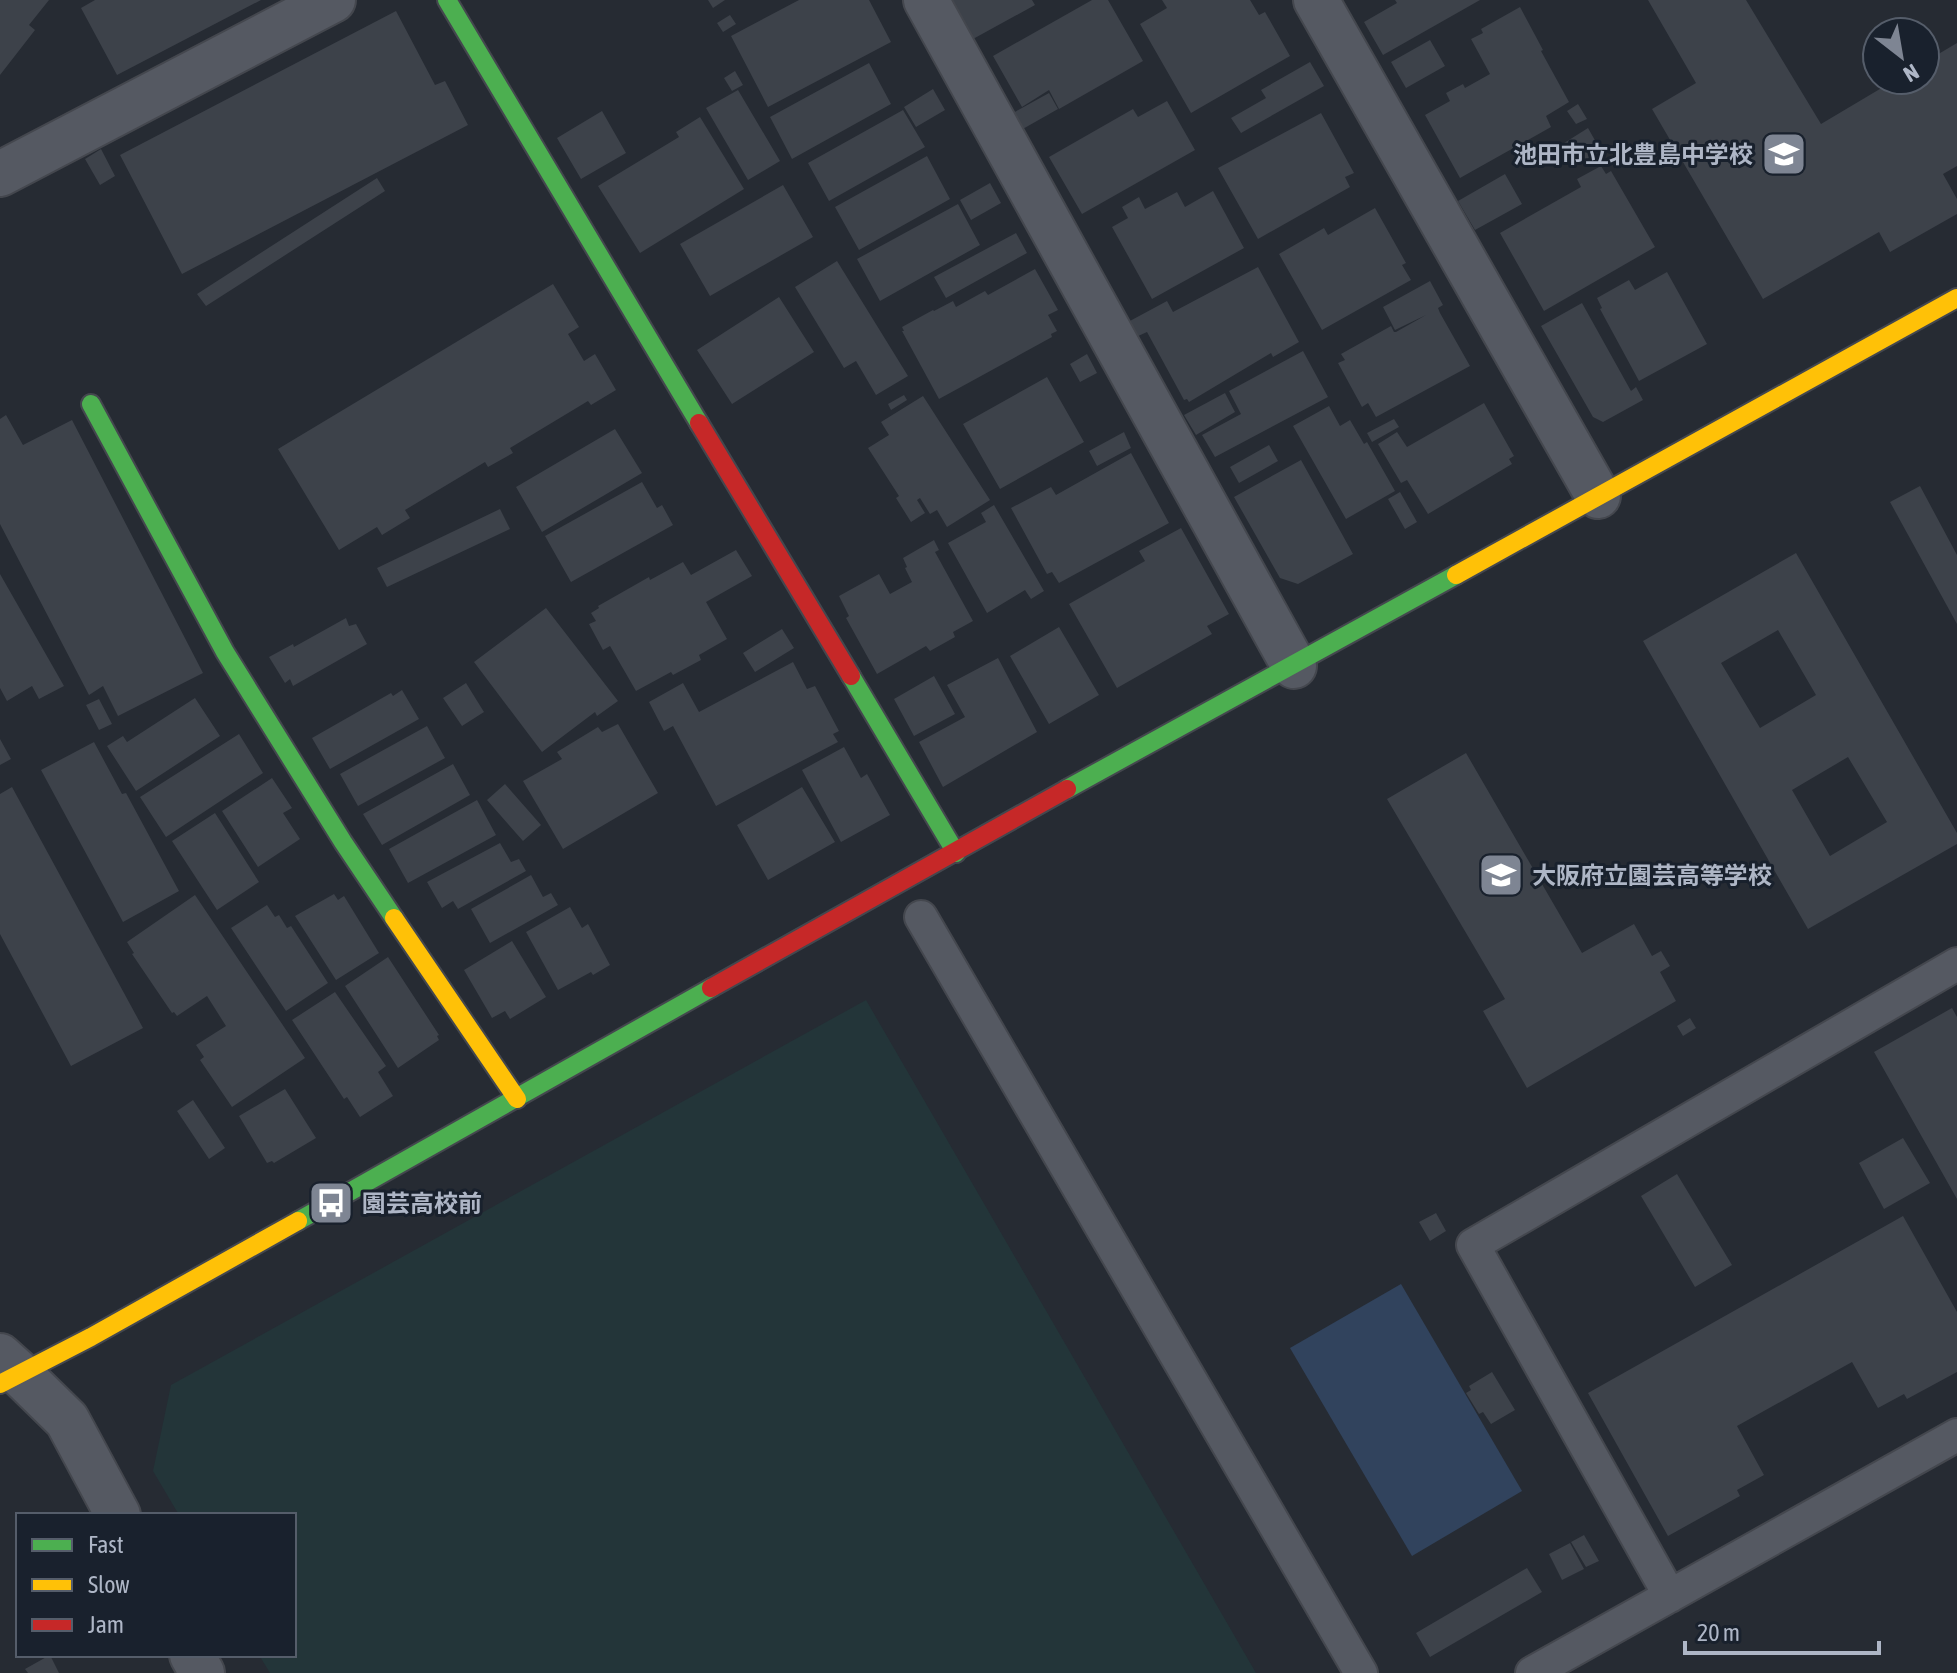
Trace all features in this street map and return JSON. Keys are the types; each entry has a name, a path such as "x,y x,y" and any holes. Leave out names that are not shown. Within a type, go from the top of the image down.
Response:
{"street":[{"path":"0,174 333,0"},
{"path":"447,0 956,853"},
{"path":"926,0 1294,666"},
{"path":"1316,0 1598,496"},
{"path":"117,1513 67,1420 7,1371 91,1337 900,882 1957,298"},
{"path":"91,404 233,665 343,842 517,1099"}],"lane":[{"path":"921,917 1361,1673"},
{"path":"1670,1596 1473,1245 1957,964"},
{"path":"1532,1673 1957,1435"}],"shaded area":[{"path":"866,1000 1256,1673 270,1673 260,1657 296,1657 296,1513 178,1513 153,1471 171,1385"}],"water":[{"path":"1401,1284 1522,1491 1412,1556 1290,1348"}],"building":[{"path":"0,0 49,0 29,25 35,30 0,75"},
{"path":"95,0 261,0 117,75 81,8"},
{"path":"708,0 725,0 713,8"},
{"path":"799,0 869,0 891,42 768,107 731,36"},
{"path":"948,0 1032,0 1035,5 973,39"},
{"path":"1092,0 1108,0 1143,61 1059,109 1049,90 1022,107 993,56"},
{"path":"1162,0 1250,0 1259,15 1265,12 1290,56 1191,113 1140,24 1167,8"},
{"path":"1395,0 1480,0 1383,55 1364,22 1397,3"},
{"path":"1648,0 1746,0 1821,124 1868,96 1941,96 1941,52 1957,43 1957,166 1943,174 1957,199 1957,214 1890,252 1879,232 1763,299 1652,109 1696,83"},
{"path":"1520,7 1569,102 1546,116 1551,127 1460,178 1425,115 1450,101 1446,93 1463,84 1465,88 1490,74 1471,39 1483,33 1481,29"},
{"path":"396,11 435,85 445,81 468,125 182,274 120,155"},
{"path":"730,15 736,24 723,32 717,23"},
{"path":"1430,40 1445,66 1406,88 1391,62"},
{"path":"1310,62 1324,86 1241,133 1231,118 1266,98 1261,90"},
{"path":"869,63 891,104 792,159 770,117"},
{"path":"735,71 743,85 732,91 724,78"},
{"path":"933,89 945,110 916,127 904,107"},
{"path":"738,90 780,161 748,180 706,108"},
{"path":"1049,93 1058,109 1021,130 1011,114"},
{"path":"1167,101 1195,150 1082,214 1049,157 1133,109 1138,117"},
{"path":"1578,104 1587,119 1576,124 1567,111"},
{"path":"903,110 925,147 829,201 808,163"},
{"path":"602,111 626,153 581,179 557,138"},
{"path":"1321,113 1354,173 1345,177 1350,187 1258,239 1218,168"},
{"path":"700,117 744,189 640,253 598,186 679,137 676,132"},
{"path":"1588,128 1601,151 1574,167 1561,145"},
{"path":"101,149 115,176 100,185 85,159"},
{"path":"927,156 950,199 859,250 835,207"},
{"path":"1601,166 1606,174 1611,171 1655,247 1544,311 1500,233 1581,187 1577,179"},
{"path":"1505,174 1522,204 1475,230 1458,201"},
{"path":"377,178 385,191 206,306 197,294"},
{"path":"990,183 1001,203 971,220 960,200"},
{"path":"783,185 813,237 710,296 680,244"},
{"path":"1213,191 1244,248 1152,299 1112,227 1128,218 1122,207 1139,197 1145,209 1177,192 1185,207"},
{"path":"958,204 980,245 880,301 857,259"},
{"path":"1375,208 1406,263 1402,265 1411,280 1322,330 1279,254 1324,228 1328,235"},
{"path":"1016,233 1027,253 946,298 934,277"},
{"path":"837,261 908,376 876,395 856,361 844,368 795,287"},
{"path":"1258,267 1299,342 1273,357 1271,353 1189,402 1184,400 1147,332 1136,337 1128,322 1167,301 1173,312"},
{"path":"1035,269 1058,310 1048,315 1057,331 1051,334 1052,337 939,399 902,327 953,301 956,307 985,291 988,295"},
{"path":"1667,272 1707,344 1639,381 1597,298 1629,280 1635,290"},
{"path":"1430,281 1443,305 1438,308 1440,313 1470,366 1376,417 1368,403 1362,407 1338,363 1345,360 1341,354 1391,326 1396,332 1426,315 1395,330 1383,307"},
{"path":"553,284 579,327 568,334 584,361 595,354 616,390 591,405 588,401 510,448 513,453 488,467 485,462 405,510 410,518 382,535 377,527 339,550 278,449"},
{"path":"779,297 814,352 732,404 697,350"},
{"path":"1582,303 1631,391 1636,387 1643,400 1603,422 1593,417 1541,326"},
{"path":"1303,351 1328,397 1215,457 1202,435 1241,414 1229,391"},
{"path":"1087,354 1097,373 1080,382 1070,364"},
{"path":"1047,377 1084,442 1000,489 963,424"},
{"path":"1225,393 1235,412 1196,435 1184,415"},
{"path":"904,395 907,400 891,410 888,404"},
{"path":"923,396 990,500 947,527 937,510 930,514 920,498 917,500 925,513 911,522 896,498 899,496 868,448 889,435 881,422"},
{"path":"1484,403 1514,456 1509,459 1512,464 1428,514 1407,480 1401,483 1378,444 1397,432 1407,447"},
{"path":"1329,406 1340,426 1350,420 1364,444 1367,442 1395,491 1346,519 1293,426"},
{"path":"6,415 23,445 72,420 203,673 118,716 103,686 89,695 0,524 0,419"},
{"path":"1394,419 1399,427 1372,442 1367,433"},
{"path":"615,429 642,473 542,532 516,487"},
{"path":"1124,432 1131,448 1097,466 1089,451"},
{"path":"1269,445 1278,461 1239,483 1230,467"},
{"path":"1131,453 1169,523 1059,583 1052,572 1047,574 1011,508 1051,487 1056,495"},
{"path":"1301,460 1353,554 1298,584 1280,578 1234,497"},
{"path":"642,482 657,508 662,505 673,525 571,582 545,536"},
{"path":"1920,486 1957,555 1957,624 1890,502"},
{"path":"1400,492 1417,522 1405,529 1388,499"},
{"path":"994,505 1044,591 1031,599 1025,590 987,613 948,543 986,522 981,513"},
{"path":"500,509 510,529 387,587 377,568"},
{"path":"1181,528 1229,614 1207,626 1212,634 1117,688 1069,604 1145,561 1139,551"},
{"path":"934,540 939,550 935,552 973,621 953,632 955,637 930,651 926,646 877,674 846,618 849,616 839,596 879,574 890,594 912,582 903,558"},
{"path":"736,550 752,576 706,602 727,639 699,655 701,660 636,691 610,646 603,650 589,624 596,621 591,613 649,577 650,580 683,562 691,575"},
{"path":"1796,553 1957,833 1957,844 1808,929 1643,641","holes":["1778,630 1816,695 1760,728 1721,663","1848,757 1887,822 1830,856 1792,790"]},
{"path":"0,574 64,686 39,699 32,686 7,701 0,688"},
{"path":"546,608 618,701 597,716 595,712 542,752 474,662"},
{"path":"346,618 349,626 356,624 367,644 293,686 290,679 285,683 269,657"},
{"path":"1059,627 1099,695 1049,724 1010,656"},
{"path":"782,629 794,648 755,672 743,653"},
{"path":"998,658 1037,732 943,787 919,742 965,717 947,685"},
{"path":"793,662 807,689 815,686 839,731 833,734 838,742 716,806 673,726 664,731 649,702 683,683 699,712"},
{"path":"934,676 955,714 914,736 894,699"},
{"path":"466,683 484,712 462,726 443,698"},
{"path":"402,690 419,719 330,769 312,738 391,693 393,696"},
{"path":"195,698 220,736 136,791 107,746 123,736 127,742"},
{"path":"99,699 112,724 99,730 86,705"},
{"path":"618,724 658,793 563,849 523,781 562,759 557,752 598,727 602,732"},
{"path":"427,726 445,758 358,806 340,774"},
{"path":"239,734 263,773 166,837 140,797"},
{"path":"0,739 11,759 0,765"},
{"path":"94,742 122,794 126,793 179,891 123,922 41,770"},
{"path":"844,747 861,778 867,774 890,815 841,842 802,770"},
{"path":"1466,753 1582,953 1634,924 1652,956 1661,951 1670,966 1660,972 1676,1001 1527,1088 1483,1011 1505,999 1387,799"},
{"path":"453,764 470,795 382,845 363,814"},
{"path":"272,778 292,808 283,813 300,839 258,867 222,811"},
{"path":"505,784 541,825 523,841 487,800"},
{"path":"12,787 143,1028 71,1066 0,934 0,794"},
{"path":"802,787 835,842 768,880 737,825"},
{"path":"477,800 496,835 408,883 389,849"},
{"path":"215,813 259,882 217,910 172,841"},
{"path":"500,843 511,862 519,859 526,871 458,909 453,901 442,908 427,882"},
{"path":"531,875 543,897 551,893 558,905 490,943 471,909"},
{"path":"334,894 338,900 344,896 379,953 336,980 295,916"},
{"path":"195,895 305,1058 232,1107 200,1060 204,1057 196,1045 226,1026 207,996 177,1016 172,1013 127,942"},
{"path":"267,905 275,917 279,915 287,928 291,926 328,983 286,1011 231,928"},
{"path":"570,907 582,928 588,924 610,965 558,990 526,932"},
{"path":"512,941 546,997 510,1019 505,1011 492,1018 464,970"},
{"path":"388,957 439,1035 439,1040 398,1068 345,986"},
{"path":"335,992 386,1066 378,1072 393,1096 360,1117 347,1097 344,1099 292,1020"},
{"path":"1952,1008 1957,1017 1957,1199 1874,1052"},
{"path":"1690,1018 1696,1028 1683,1036 1677,1026"},
{"path":"285,1089 316,1138 274,1163 267,1163 239,1116"},
{"path":"193,1100 225,1148 209,1159 177,1111"},
{"path":"1903,1138 1930,1183 1884,1209 1859,1163"},
{"path":"1677,1174 1732,1265 1695,1287 1641,1196"},
{"path":"1436,1213 1446,1231 1430,1241 1419,1222"},
{"path":"1903,1216 1957,1312 1957,1372 1907,1399 1904,1394 1878,1408 1852,1362 1737,1426 1764,1475 1737,1490 1740,1496 1668,1536 1588,1393"},
{"path":"1492,1372 1515,1410 1491,1424 1483,1412 1479,1414 1466,1393 1471,1390 1469,1386"},
{"path":"1584,1535 1599,1561 1586,1567 1571,1542"},
{"path":"1570,1543 1584,1569 1562,1580 1549,1554"},
{"path":"1527,1568 1542,1592 1430,1657 1416,1633"},
{"path":"51,1657 59,1673 28,1673 25,1669"}],"traffic: fast":[{"path":"447,0 699,423"},
{"path":"91,404 225,652 394,918"},
{"path":"1067,789 1456,575"},
{"path":"851,676 956,853"},
{"path":"298,1221 711,988"}],"traffic: slow":[{"path":"1456,575 1957,298"},
{"path":"394,918 517,1099"},
{"path":"0,1384 91,1337 298,1221"}],"traffic: jam":[{"path":"699,423 851,676"},
{"path":"711,988 1067,789"}],"place":[{"name":"池田市立北豊島中学校","path":"1784,154"},
{"name":"大阪府立園芸高等学校","path":"1501,875"},
{"name":"園芸高校前","path":"331,1203"}]}
